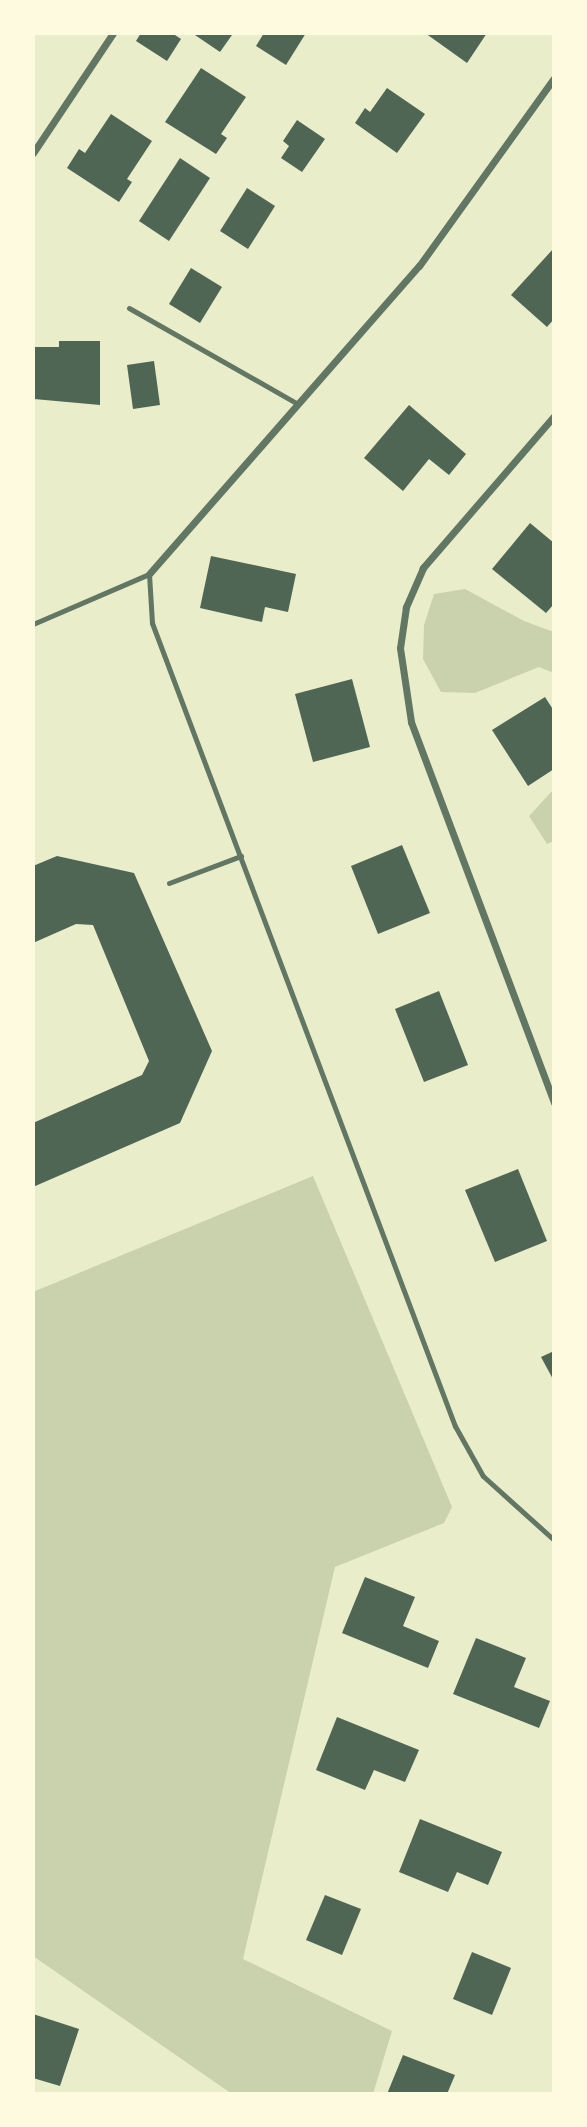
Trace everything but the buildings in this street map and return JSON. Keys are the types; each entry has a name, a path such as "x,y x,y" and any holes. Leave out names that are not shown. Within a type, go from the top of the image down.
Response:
{"street":[{"path":"33,153 113,33"},
{"path":"149,575 419,266 554,78"},
{"path":"554,416 423,568 406,607 400,648 411,722 554,1103"}],"lane":[{"path":"129,308 298,404"},
{"path":"33,624 149,575 152,622 455,1426 483,1476 554,1540"},
{"path":"169,883 241,856"}],"green space":[{"path":"465,589 524,621 554,632 554,673 539,667 475,693 441,692 423,659 424,625 434,594"},
{"path":"554,789 554,841 547,844 529,816"},
{"path":"313,1176 452,1507 444,1523 335,1567 243,1959 392,2031 373,2094 232,2094 33,1956 33,1292"}]}
